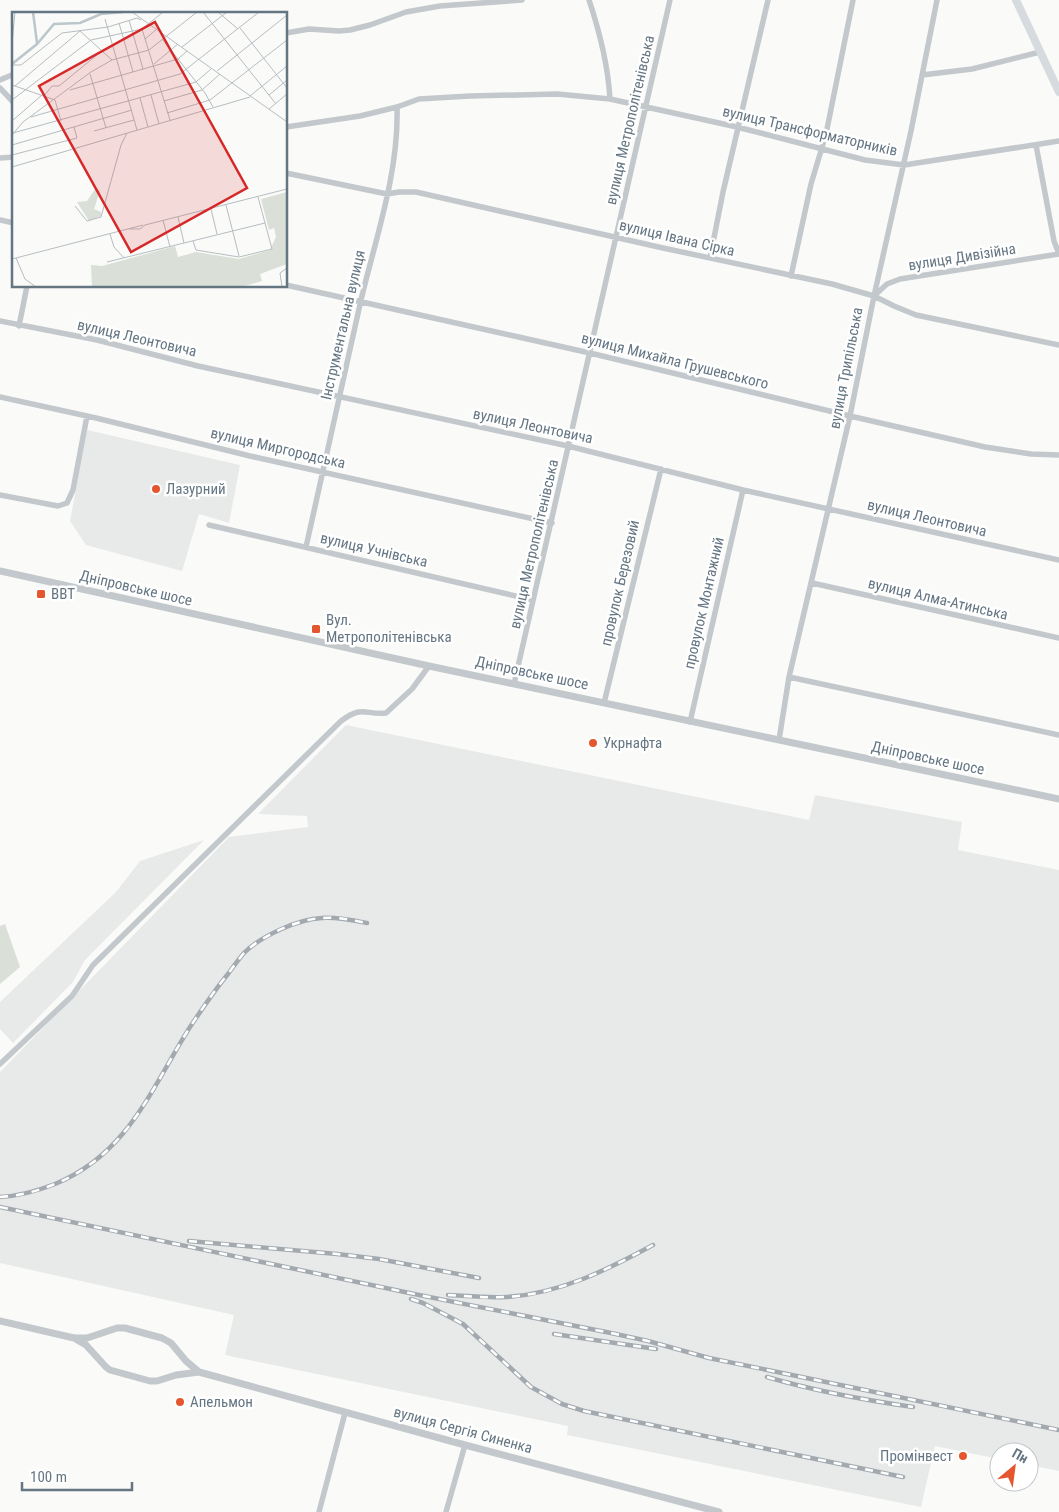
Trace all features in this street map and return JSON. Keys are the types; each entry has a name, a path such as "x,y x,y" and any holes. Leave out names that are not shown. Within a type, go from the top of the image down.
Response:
{"main road":[{"path":"1016,0 1059,92"}],"street":[{"path":"288,33 309,29 350,30 406,12 440,6 522,0"},
{"path":"589,0 598,28 607,68 610,99"},
{"name":"вулиця Метрополітенівська","path":"514,684 670,0"},
{"path":"710,258 722,192 768,0"},
{"path":"791,276 820,149 826,134 853,0"},
{"name":"вулиця Трипільська","path":"779,740 789,677 850,416 937,0"},
{"path":"922,75 972,68 1040,52"},
{"path":"0,80 12,75"},
{"path":"0,88 12,101"},
{"name":"вулиця Трансформаторників","path":"288,127 360,116 397,107 419,99 557,94 610,99 737,127 865,160 904,165 1059,141"},
{"name":"Інструментальна вулиця","path":"306,548 339,396 387,194 398,127 397,107"},
{"path":"1036,145 1054,241 1059,254"},
{"name":"вулиця Івана Сірка","path":"288,173 387,194 416,192 832,284 874,296 916,315 1059,345"},
{"name":"вулиця Дивізійна","path":"874,296 888,284 900,279 1059,254"},
{"name":"вулиця Михайла Грушевського","path":"288,285 590,353 850,416 1009,451 1059,455"},
{"path":"19,326 28,288"},
{"name":"вулиця Леонтовича","path":"0,321 97,340 198,366 568,446 743,490 1059,560"},
{"name":"вулиця Миргородська","path":"0,397 250,456 552,523"},
{"path":"0,495 58,506 67,502 73,490 87,416"},
{"name":"провулок Березовий","path":"604,703 660,469"},
{"name":"провулок Монтажний","path":"690,722 743,490"},
{"name":"вулиця Учнівська","path":"209,526 533,600"},
{"name":"Дніпровське шосе","path":"0,571 429,666 1059,799"},
{"name":"вулиця Алма-Атинська","path":"812,583 1059,638"},
{"path":"0,1064 72,996 93,965 341,721 353,712 386,713 416,684 429,666"},
{"path":"789,677 1059,736"},
{"name":"вулиця Сергія Синенка","path":"0,1321 74,1338 87,1338 117,1328 125,1328 162,1338 171,1343 186,1361 200,1372 345,1413 720,1512"},
{"name":"вулиця Сергія Синенка","path":"74,1338 86,1345 106,1368 150,1381 200,1372"},
{"path":"319,1512 345,1413"},
{"path":"446,1512 465,1445"}],"shaded area":[{"name":"Лазурний","path":"87,430 240,465 229,523 199,514 182,571 86,545 70,521"},
{"path":"346,725 809,820 815,795 962,822 958,850 1059,870 1059,1471 1039,1467 1039,1442 989,1442 989,1457 935,1446 921,1507 567,1435 568,1426 225,1355 234,1315 0,1263 0,1072 229,837 308,827 307,816 258,814"},
{"path":"204,840 85,960 73,982 13,1043 0,1029 0,1002 116,892 140,861"},
{"path":"5,924 20,967 0,984 0,926"}],"railway":[{"path":"0,1197 28,1193 55,1184 80,1171 101,1156 135,1118 190,1027 213,993 244,953 260,940 280,929 312,919 334,918 367,923"},
{"path":"0,1207 419,1295 611,1333 709,1358 1059,1430"},
{"path":"189,1241 379,1259 479,1278"},
{"path":"448,1295 506,1297 545,1291 600,1272 653,1245"},
{"path":"411,1299 423,1303 463,1324 531,1387 562,1404 584,1411 903,1477"},
{"path":"554,1334 656,1349"},
{"path":"767,1377 840,1395 913,1407"}],"place":[{"name":"Лазурний","path":"156,489"},
{"name":"ВВТ","path":"41,594"},
{"name":"Вул. Метрополітенівська","path":"316,629"},
{"name":"Укрнафта","path":"593,743"},
{"name":"Апельмон","path":"180,1402"},
{"name":"Промінвест","path":"963,1456"}]}
